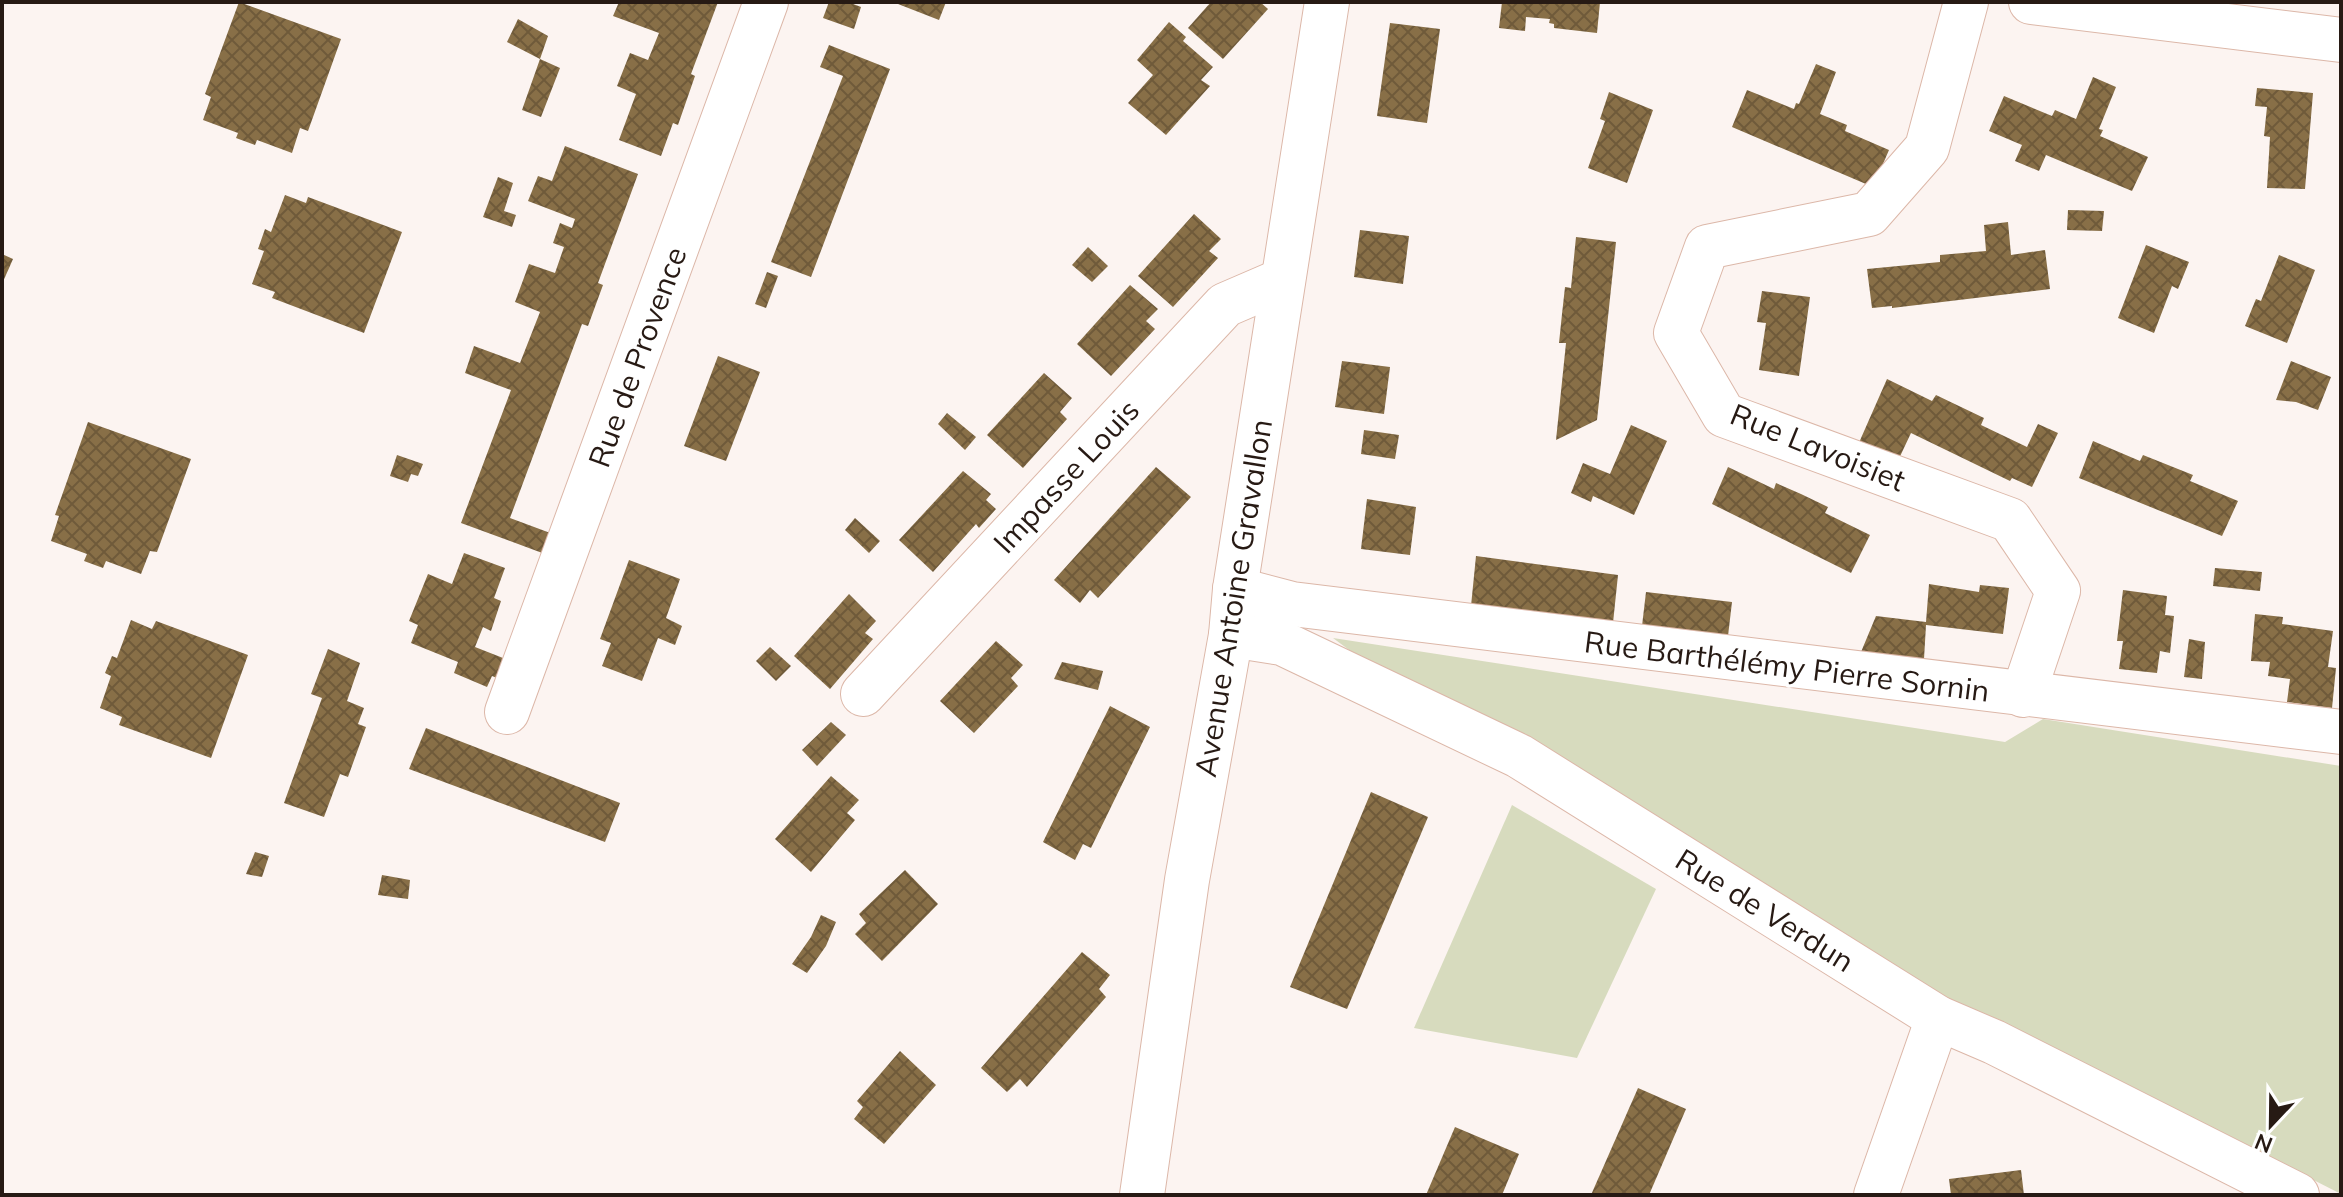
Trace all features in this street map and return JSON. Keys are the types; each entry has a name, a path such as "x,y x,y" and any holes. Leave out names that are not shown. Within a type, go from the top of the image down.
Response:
{"street":[{"name":"Rue de Provence","path":"507,712 766,2"},
{"name":"Avenue Antoine Gravallon","path":"1142,1195 1187,880 1231,635 1235,589 1327,2"},
{"name":"Rue Lavoisiet","path":"1966,2 1927,148 1869,214 1707,247 1676,333 1724,415 2010,520 2058,591 2023,695"},
{"path":"2031,2 2184,11 2341,40"},
{"name":"Impasse Louis","path":"863,694 1225,305 1283,280"},
{"name":"Rue Barthélémy Pierre Sornin","path":"1235,589 1292,604 2341,732"},
{"name":"Rue de Verdun","path":"1231,635 1282,643 1519,756 1938,1018 1994,1042 2282,1191"},
{"path":"1876,1195 1938,1018"}],"green space":[{"path":"1333,638 2005,742 2043,719 2341,766 2341,1194 2083,1063 1913,984 1380,673"},
{"path":"1512,805 1656,889 1577,1058 1414,1028"}],"building":[{"path":"239,2 341,39 308,131 300,128 292,153 257,140 255,145 236,138 238,133 203,120 211,97 205,94"},
{"path":"619,2 718,2 691,74 695,76 678,125 673,123 661,156 619,140 636,94 617,86 630,53 648,60 659,33 613,16"},
{"path":"829,2 848,2 861,7 854,29 823,18"},
{"path":"899,2 946,2 939,20"},
{"path":"1211,2 1260,2 1268,9 1223,59 1188,28"},
{"path":"1502,2 1600,2 1597,33 1554,28 1554,24 1549,23 1550,19 1526,17 1525,31 1499,28"},
{"path":"518,19 548,36 540,59 507,42"},
{"path":"1169,22 1186,37 1183,41 1213,67 1201,80 1210,86 1166,135 1128,103 1153,75 1137,60"},
{"path":"1390,23 1440,29 1427,123 1377,116"},
{"path":"829,45 890,69 811,277 771,262 843,76 820,67"},
{"path":"540,59 560,68 541,117 522,110"},
{"path":"1816,64 1836,72 1820,114 1847,125 1845,131 1889,150 1873,187 1732,127 1747,90 1794,109"},
{"path":"2093,77 2116,87 2099,129 2103,130 2100,136 2148,157 2132,191 2046,155 2039,171 2015,161 2022,145 1989,131 2004,96 2052,116 2055,110 2076,119"},
{"path":"2257,88 2313,93 2305,189 2267,188 2270,137 2264,136 2267,107 2255,106"},
{"path":"1609,92 1653,110 1627,183 1588,168 1605,121 1600,119"},
{"path":"565,146 638,174 598,283 603,285 588,326 582,324 510,518 561,537 553,557 461,523 511,390 465,373 474,346 520,363 540,312 515,302 529,264 555,273 564,247 553,243 560,223 572,228 575,219 528,201 538,176 552,181"},
{"path":"498,177 513,183 504,211 516,215 512,227 483,217"},
{"path":"285,195 306,203 308,197 402,232 364,333 272,298 275,292 252,284 264,251 258,249 265,229 271,232"},
{"path":"2068,210 2104,211 2102,231 2067,230"},
{"path":"1194,214 1221,239 1209,251 1218,258 1173,307 1138,276"},
{"path":"2008,222 2011,255 2045,250 2050,289 1872,308 1867,269 1940,262 1940,255 1986,251 1984,225"},
{"path":"1360,230 1409,236 1403,284 1354,277"},
{"path":"1576,237 1616,242 1597,420 1556,440 1566,343 1559,343 1565,287 1571,288"},
{"path":"2146,245 2189,262 2178,289 2172,286 2154,333 2118,318"},
{"path":"1088,247 1108,266 1092,282 1072,265"},
{"path":"2,254 13,259 2,284"},
{"path":"2279,255 2315,270 2287,343 2245,326 2256,299 2261,301"},
{"path":"767,272 778,276 766,308 755,304"},
{"path":"1130,285 1158,309 1146,321 1155,329 1111,376 1077,344"},
{"path":"1762,291 1810,297 1799,376 1759,370 1766,323 1757,322"},
{"path":"718,356 760,372 726,461 684,446"},
{"path":"1342,361 1390,367 1384,414 1335,407"},
{"path":"2291,361 2331,377 2318,410 2296,402 2276,400"},
{"path":"1044,373 1072,398 1060,412 1067,419 1023,468 987,435"},
{"path":"1887,379 1932,401 1936,395 1984,418 1981,425 2027,447 2038,424 2058,433 2032,487 2012,478 2010,481 1911,433 1895,467 1854,454"},
{"path":"947,413 976,437 965,450 938,424"},
{"path":"88,422 191,459 157,552 150,551 141,574 106,561 103,568 84,561 87,554 51,541 59,516 55,515"},
{"path":"1631,425 1667,441 1634,515 1593,496 1591,502 1571,493 1583,463 1610,474"},
{"path":"1364,430 1399,435 1395,459 1361,454"},
{"path":"2093,441 2140,461 2143,455 2193,475 2190,481 2238,501 2222,536 2079,478"},
{"path":"397,455 423,464 418,476 411,474 408,482 390,476"},
{"path":"1156,467 1191,497 1098,598 1090,590 1080,603 1054,580"},
{"path":"1728,467 1774,489 1776,483 1801,494 1828,507 1825,513 1870,535 1851,573 1712,504"},
{"path":"963,471 991,494 986,500 996,509 979,528 976,524 933,572 899,540"},
{"path":"1367,499 1416,507 1410,555 1361,549"},
{"path":"855,518 880,541 869,553 845,530"},
{"path":"464,553 505,568 494,598 501,601 491,631 483,627 475,647 513,662 506,682 492,676 487,687 454,673 458,662 411,643 418,625 409,621 428,574 452,584"},
{"path":"1476,556 1618,575 1613,623 1471,606"},
{"path":"629,560 680,579 666,618 682,626 675,645 658,638 642,681 602,666 611,643 600,639"},
{"path":"2215,568 2262,572 2260,591 2213,586"},
{"path":"1929,584 1979,592 1980,585 2009,588 2003,634 1926,625 1924,659 1861,652 1876,616 1926,622"},
{"path":"2123,590 2167,596 2165,615 2174,616 2170,653 2160,651 2157,673 2119,669 2123,641 2117,641"},
{"path":"1646,592 1732,602 1728,636 1642,626"},
{"path":"849,594 876,621 865,633 873,639 830,689 794,656"},
{"path":"2255,614 2283,617 2282,624 2333,631 2328,667 2336,668 2332,708 2287,702 2290,679 2268,676 2270,662 2251,661"},
{"path":"131,620 152,629 156,621 248,655 211,758 119,725 122,717 100,708 111,676 105,673 112,656 117,658"},
{"path":"2189,639 2205,642 2202,679 2184,677"},
{"path":"996,641 1023,665 1011,678 1018,686 974,733 940,701"},
{"path":"770,647 791,666 776,681 756,661"},
{"path":"328,649 360,663 347,701 364,708 358,724 366,727 348,777 340,774 324,817 284,803 322,698 311,694"},
{"path":"1062,662 1103,671 1098,690 1054,679"},
{"path":"1110,706 1150,727 1091,848 1083,844 1075,860 1043,842"},
{"path":"831,722 846,735 817,766 802,750"},
{"path":"426,728 620,803 605,842 409,769"},
{"path":"831,776 859,800 847,813 855,820 811,872 775,839"},
{"path":"1371,792 1428,817 1347,1009 1290,987"},
{"path":"255,852 269,856 262,877 246,874"},
{"path":"905,870 938,904 882,961 855,934 866,923 859,914"},
{"path":"382,875 410,880 408,899 378,895"},
{"path":"821,915 836,922 826,946 807,973 792,964 811,937"},
{"path":"1082,952 1110,975 1099,989 1106,997 1027,1087 1020,1079 1007,1092 981,1068"},
{"path":"900,1051 936,1085 884,1144 854,1119 863,1107 857,1101"},
{"path":"1638,1088 1686,1109 1649,1195 1591,1195"},
{"path":"1455,1127 1519,1154 1502,1195 1426,1195"},
{"path":"2021,1170 2024,1195 1951,1195 1949,1179"}]}
